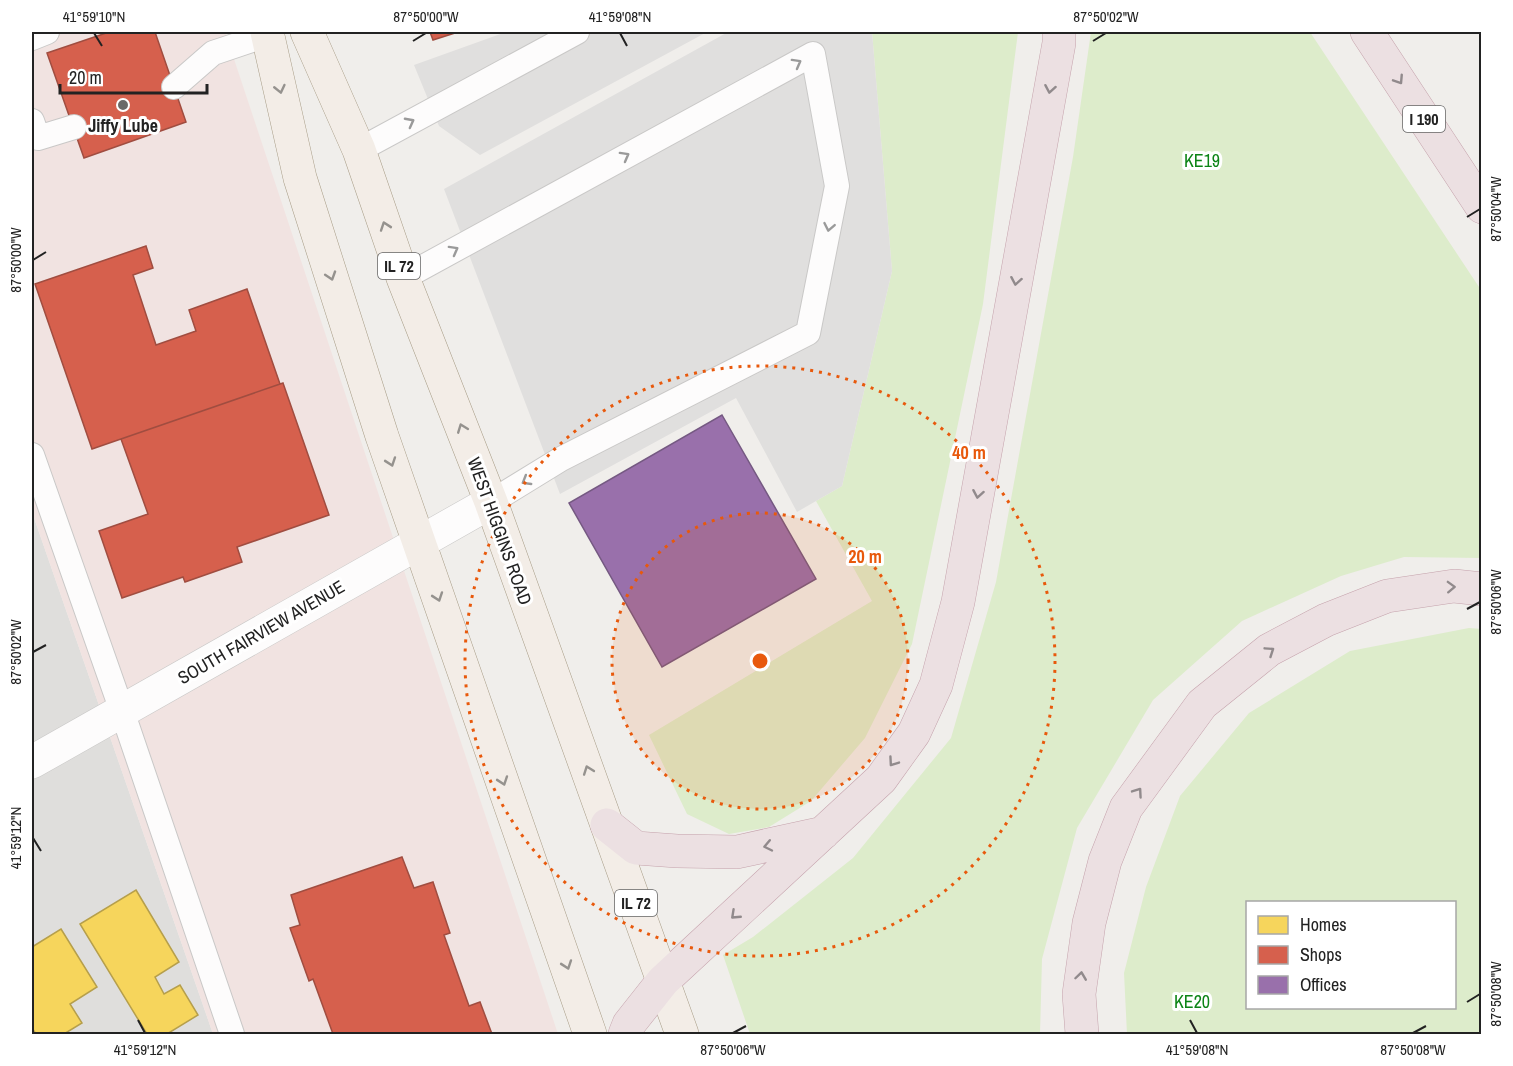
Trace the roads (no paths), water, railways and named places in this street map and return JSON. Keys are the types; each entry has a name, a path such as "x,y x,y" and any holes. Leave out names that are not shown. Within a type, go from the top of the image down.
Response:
{"highway":[{"path":"625,1035 628,1024 663,981 881,779 914,733 936,685 958,602 1059,32"},
{"name":"I 190","path":"1367,32 1482,207"},
{"path":"1082,1035 1079,994 1089,923 1105,861 1126,808 1202,704 1269,650 1326,620 1387,596 1454,586 1482,589"},
{"path":"607,825 636,848 677,851 737,852 825,833"}],"main road":[{"name":"WEST HIGGINS ROAD","path":"307,32 359,150 403,278 491,502 682,1035"},
{"path":"267,33 300,178 382,436 590,1035"}],"street":[{"name":"SOUTH FAIRVIEW AVENUE","path":"32,762 491,502"}],"lane":[{"path":"32,38 47,32"},
{"path":"359,150 577,32"},
{"path":"174,87 213,52 267,33"},
{"path":"403,278 813,54 837,186 808,333 561,459 491,502"},
{"path":"35,130 74,127"},
{"path":"32,455 232,1035"}],"place":[{"name":"Jiffy Lube","path":"123,105"}],"park label":[{"name":"KE19","path":"1202,160"},
{"name":"KE20","path":"1192,1001"}]}
